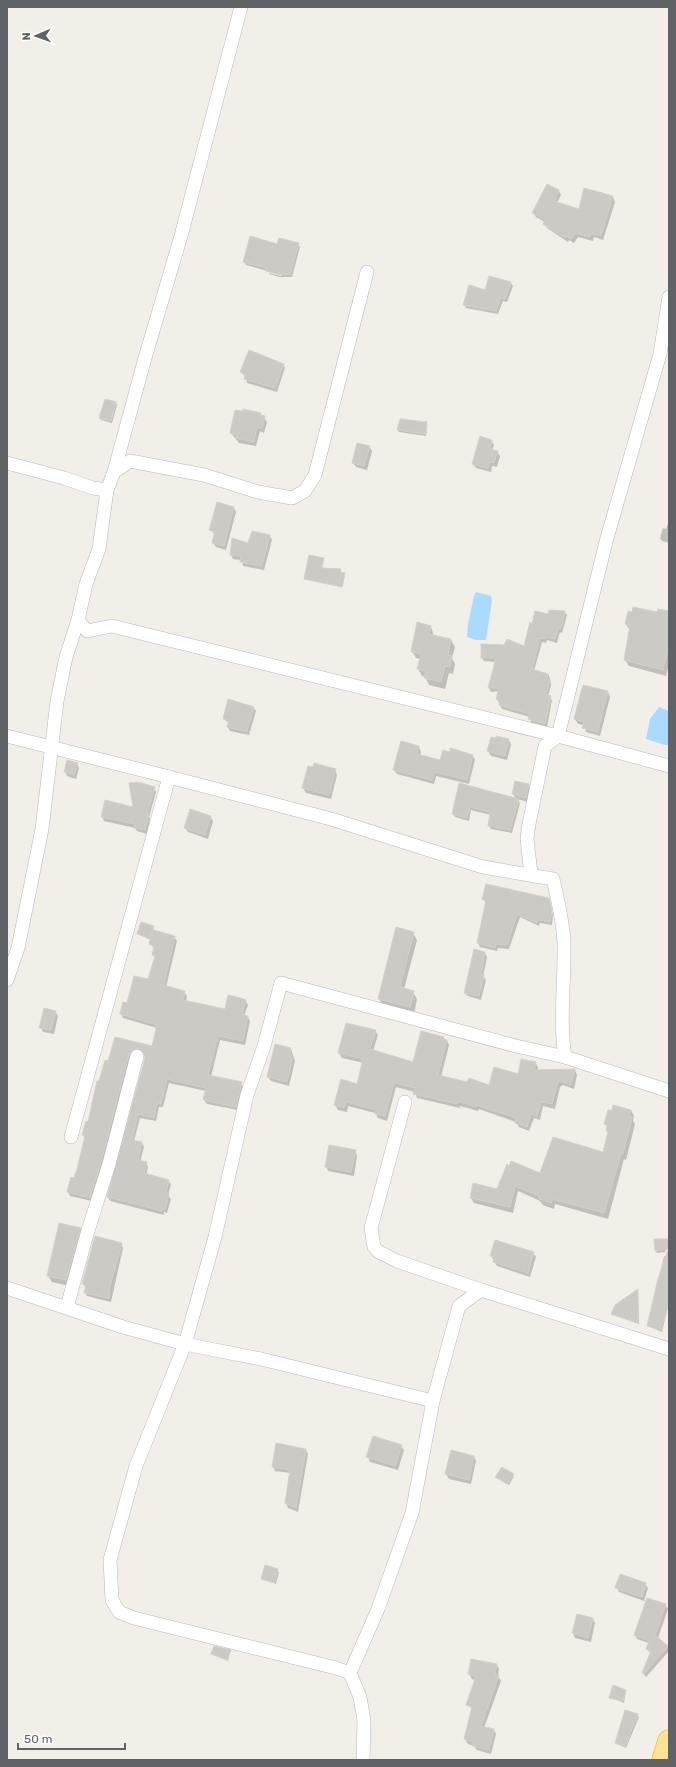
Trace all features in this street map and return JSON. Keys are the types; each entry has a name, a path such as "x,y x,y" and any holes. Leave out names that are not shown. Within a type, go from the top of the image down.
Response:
{"highway":[{"path":"663,1760 669,1741"}],"street":[{"path":"7,980 18,948 42,829 57,701 66,657 78,620 86,584 99,549 107,490 114,472 144,358 181,236 241,7"},
{"path":"114,472 130,460 204,476 279,496 292,498 305,491 316,475 367,272"},
{"path":"531,874 527,839 546,746 558,736 607,538 660,354 669,297"},
{"path":"7,464 64,478 93,488 107,490"},
{"path":"78,620 87,631 112,626 558,736 669,766"},
{"path":"7,736 331,819 483,867 531,874 553,879 560,909 564,942 562,1039 565,1057"},
{"path":"71,1137 169,777"},
{"path":"350,1673 336,1668 134,1618 119,1612 112,1600 110,1560 125,1503 136,1466 185,1344 215,1237 247,1096 264,1046 281,983 516,1046 565,1057 669,1091"},
{"path":"67,1307 86,1234 109,1164 137,1056"},
{"path":"404,1102 371,1228 374,1247 379,1252 391,1258 481,1290 669,1349"},
{"path":"7,1288 123,1327 185,1344 261,1360 433,1401"},
{"path":"363,1760 364,1720 360,1697 350,1673 378,1609 412,1513 433,1401 459,1306 481,1290"}],"water":[{"path":"476,592 491,596 492,600 486,640 476,640 467,637 468,624"},
{"path":"659,707 669,711 669,745 646,739 650,719"}],"building":[{"path":"547,184 559,190 554,201 579,209 584,188 613,196 601,236 591,233 590,237 576,233 571,239 566,236 565,238 543,224 545,220 532,213"},
{"path":"250,236 277,244 279,238 299,243 290,275 266,271 267,268 243,262"},
{"path":"489,276 511,282 505,299 501,298 496,311 463,305 469,285 485,290"},
{"path":"249,350 284,364 275,388 244,379 245,374 240,372"},
{"path":"105,399 116,402 111,421 99,418"},
{"path":"243,409 261,413 260,415 265,416 262,429 257,427 254,442 236,438 237,435 230,433 235,410 243,411"},
{"path":"400,419 427,422 426,434 397,430"},
{"path":"480,436 492,440 490,449 498,451 494,463 490,462 488,468 472,464"},
{"path":"357,443 370,446 364,466 352,463"},
{"path":"217,502 234,507 224,546 212,543 215,532 209,530"},
{"path":"252,531 270,535 262,566 240,562 241,556 230,555 232,538 248,543"},
{"path":"309,555 324,558 322,568 341,569 340,572 345,573 342,587 304,579"},
{"path":"633,607 657,612 658,609 669,611 669,645 663,670 624,660 630,625 625,624 628,611 632,612"},
{"path":"549,610 565,611 561,629 558,629 555,639 545,637 544,639 540,638 532,669 548,674 547,679 550,680 546,694 551,696 545,724 528,719 530,714 499,705 500,700 496,699 499,688 488,688 496,658 481,658 481,644 504,645 507,639 524,646 530,622 532,624 535,611 548,614"},
{"path":"417,622 431,626 429,634 451,639 448,655 452,656 450,667 445,666 441,682 424,678 426,671 417,669 421,654 411,652"},
{"path":"583,685 608,691 598,732 582,728 584,722 574,719"},
{"path":"228,699 254,707 247,732 227,727 229,720 223,719"},
{"path":"496,736 509,739 505,756 487,751 491,737 496,738"},
{"path":"401,741 419,746 417,754 440,760 443,750 450,752 450,748 473,755 467,780 434,772 432,780 393,770"},
{"path":"67,760 78,763 74,775 64,772"},
{"path":"314,763 336,769 329,795 302,788 308,766 313,767"},
{"path":"515,781 529,784 526,798 512,794"},
{"path":"138,782 155,787 147,814 149,814 145,830 134,828 135,824 101,817 105,800 133,807 129,783"},
{"path":"459,783 519,799 510,830 488,826 490,812 470,807 467,818 452,814"},
{"path":"190,809 211,816 205,835 184,828"},
{"path":"486,884 549,898 552,911 550,922 538,920 537,923 517,914 507,945 496,944 495,948 477,943 486,900 482,899"},
{"path":"141,922 154,926 150,938 137,934"},
{"path":"396,927 414,932 400,987 414,991 410,1007 378,999"},
{"path":"153,930 175,936 163,988 166,986 185,991 183,1000 225,1009 228,995 241,998 246,1000 242,1014 248,1016 243,1041 218,1036 208,1075 242,1082 236,1107 203,1100 206,1088 167,1079 161,1104 157,1103 154,1118 138,1114 132,1140 142,1142 138,1160 147,1162 144,1173 169,1180 166,1193 169,1194 165,1209 162,1209 162,1211 107,1197 145,1058 143,1051 139,1048 132,1050 129,1054 101,1162 90,1198 67,1192 71,1177 74,1178 77,1169 85,1136 82,1135 86,1121 88,1122 97,1081 99,1081 105,1060 108,1061 115,1037 152,1046 157,1025 120,1014 123,1002 127,1003 134,976 148,979 155,956 152,955 154,946 149,944"},
{"path":"474,949 485,952 481,974 484,975 479,996 464,993"},
{"path":"44,1008 56,1011 51,1030 39,1028"},
{"path":"346,1023 376,1030 370,1049 413,1062 421,1031 444,1037 444,1039 447,1040 438,1075 467,1082 469,1078 489,1085 494,1067 518,1074 521,1059 536,1062 534,1070 575,1069 571,1085 560,1081 558,1082 552,1104 541,1102 537,1116 531,1114 527,1127 515,1123 516,1118 477,1105 476,1107 458,1101 457,1104 413,1094 415,1088 394,1083 385,1116 375,1114 376,1110 346,1102 344,1108 334,1105 341,1079 357,1084 363,1059 338,1053"},
{"path":"275,1044 291,1048 290,1055 293,1056 287,1082 267,1077"},
{"path":"613,1105 631,1110 629,1117 632,1117 623,1154 621,1154 604,1213 552,1199 551,1203 539,1199 539,1196 515,1186 510,1207 470,1198 473,1183 497,1189 507,1164 509,1166 511,1161 540,1173 553,1137 603,1152 608,1132 606,1131 607,1125 604,1124 608,1110 612,1110"},
{"path":"329,1145 356,1150 351,1172 325,1167"},
{"path":"59,1223 81,1228 66,1280 47,1276"},
{"path":"95,1236 122,1243 110,1286 109,1298 84,1293 86,1285 82,1284"},
{"path":"654,1239 669,1239 669,1249 655,1251"},
{"path":"495,1240 534,1252 528,1273 493,1262 495,1257 490,1256"},
{"path":"667,1252 669,1252 669,1303 661,1330 647,1326 658,1279"},
{"path":"638,1289 638,1323 611,1314 615,1305"},
{"path":"373,1436 402,1445 395,1466 366,1457"},
{"path":"276,1443 306,1449 296,1508 285,1503 290,1470 272,1467"},
{"path":"451,1450 474,1456 469,1480 445,1474"},
{"path":"502,1467 514,1474 507,1484 495,1477"},
{"path":"265,1565 278,1569 275,1583 261,1579"},
{"path":"620,1574 646,1583 642,1597 615,1588"},
{"path":"647,1598 666,1604 655,1635 668,1646 644,1674 642,1673 651,1651 646,1649 649,1641 634,1635"},
{"path":"577,1614 593,1618 588,1638 572,1633"},
{"path":"214,1646 231,1650 227,1660 211,1654"},
{"path":"471,1659 497,1664 495,1675 499,1675 481,1726 494,1729 489,1750 473,1746 474,1742 464,1739 472,1707 466,1705 476,1676 468,1674"},
{"path":"613,1685 626,1690 623,1701 609,1698"},
{"path":"625,1710 638,1714 625,1747 615,1743"}]}
